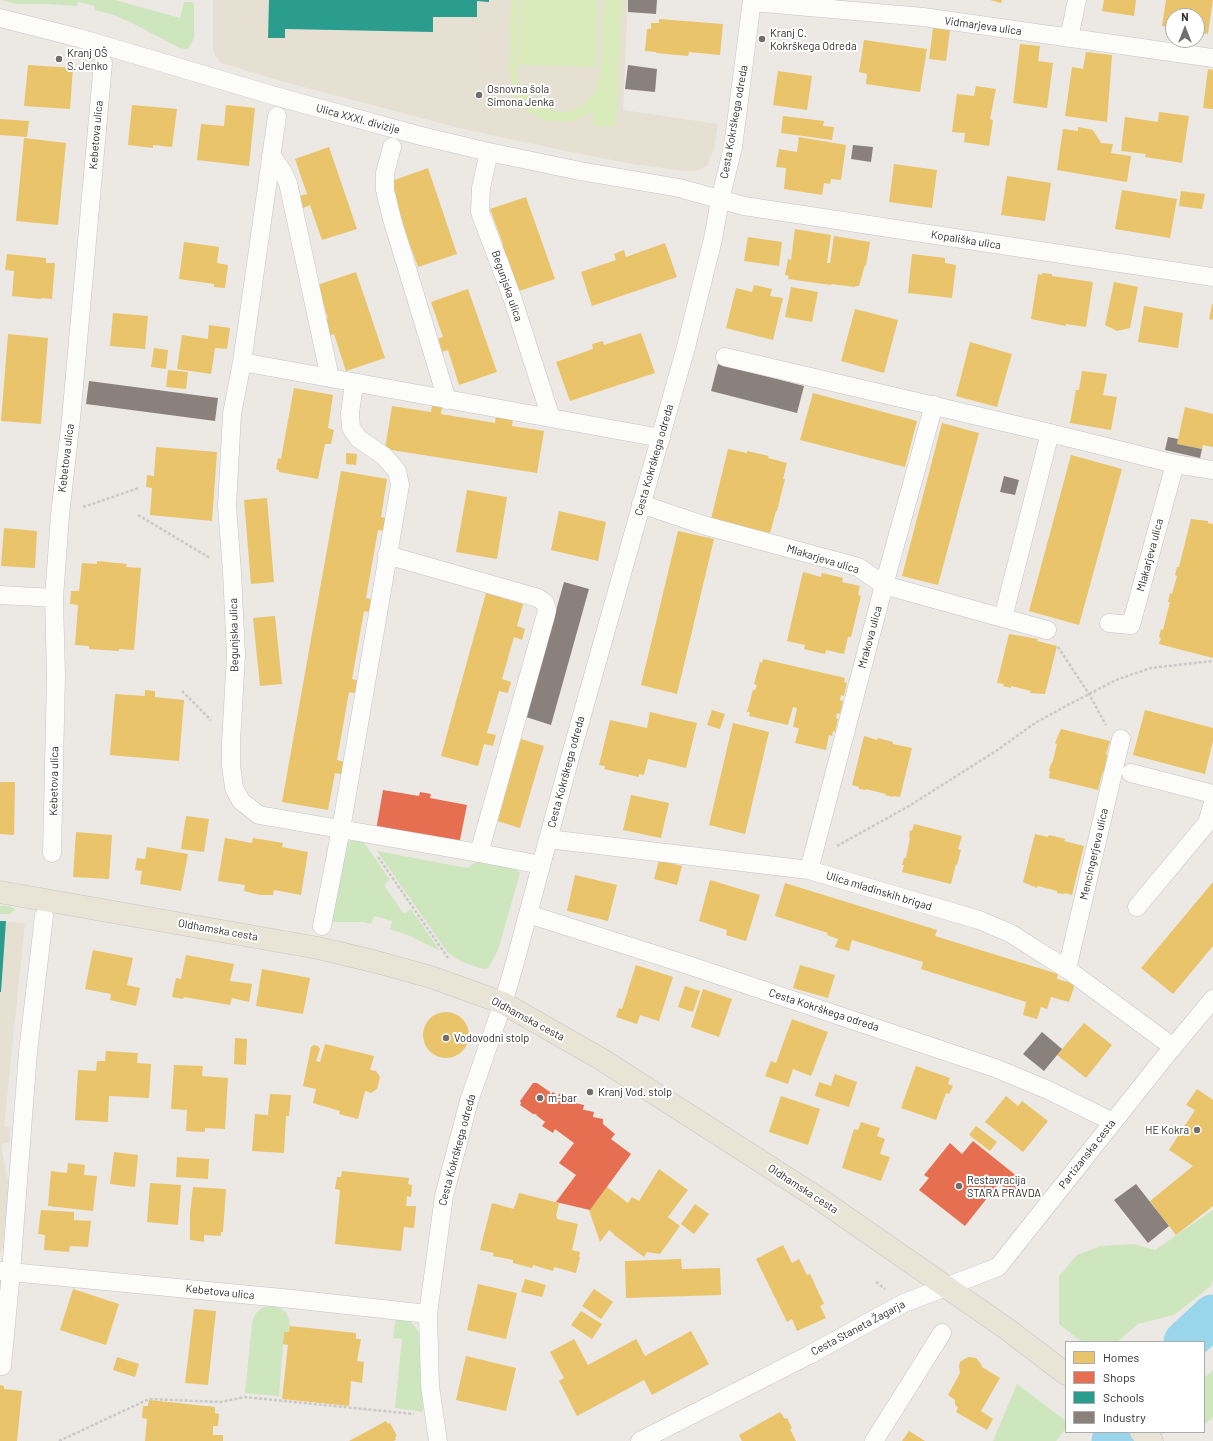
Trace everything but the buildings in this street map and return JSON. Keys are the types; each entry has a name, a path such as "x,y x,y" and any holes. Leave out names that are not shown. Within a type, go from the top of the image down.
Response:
{"main road":[{"name":"Oldhamska cesta","path":"0,892 318,948 431,977 503,1003 601,1059 673,1104 821,1200 946,1287"},
{"path":"946,1287 1065,1373"},
{"path":"1141,1433 1152,1441"}],"street":[{"path":"1069,38 1077,0"},
{"name":"Vidmarjeva ulica","path":"752,1 923,17 1213,58"},
{"name":"Cesta Kokrškega odreda","path":"438,1441 430,1386 428,1314 444,1196 469,1101 503,1003 641,504 661,438 711,246 733,147 752,1"},
{"name":"Ulica XXXI. divizije","path":"0,18 79,38 282,98 421,136 580,171 679,188 720,200"},
{"name":"Kebetova ulica","path":"52,853 56,676 54,598 60,515 103,63"},
{"name":"Begunjska ulica","path":"277,116 242,362 232,414 227,506 236,655 231,742 234,788 241,801 259,814 342,821 360,832 541,865"},
{"path":"392,147 386,173 385,190 392,219 447,400"},
{"name":"Begunjska ulica","path":"489,152 481,188 480,212 512,297 551,418"},
{"path":"271,155 283,172 288,183 330,378"},
{"name":"Kopališka ulica","path":"720,200 744,206 1213,278"},
{"path":"725,357 934,405 1175,464 1213,470"},
{"path":"242,362 661,438"},
{"path":"322,926 342,821 400,485 397,471 384,456 359,439 351,428 350,413 354,383"},
{"name":"Mrakova ulica","path":"811,865 884,585 934,405"},
{"path":"1003,618 1050,433"},
{"name":"Mlakarjeva ulica","path":"1109,623 1131,625 1175,464"},
{"name":"Mlakarjeva ulica","path":"641,504 703,524 858,567 884,585 1046,630"},
{"path":"387,555 538,598 545,603 547,610 546,618 479,853"},
{"path":"0,595 54,598"},
{"name":"Mencingerjeva ulica","path":"1067,969 1120,744"},
{"path":"1131,773 1213,794"},
{"path":"1137,907 1207,823 1213,803"},
{"name":"Ulica mladinskih brigad","path":"548,840 811,865 979,920 1010,933 1067,969 1173,1047"},
{"name":"Cesta Kokrškega odreda","path":"528,914 685,964 995,1068 1048,1090 1113,1122"},
{"path":"0,1365 2,1366 6,1271 44,916"},
{"name":"Partizanska cesta","path":"946,1287 998,1267 1213,999"},
{"name":"Kebetova ulica","path":"6,1271 428,1314"},
{"name":"Cesta Staneta Žagarja","path":"640,1441 904,1303 946,1287"},
{"path":"874,1441 939,1338"}],"path":[{"path":"60,515 139,488"},
{"path":"138,515 232,572"},
{"path":"1046,630 1089,694 1120,744"},
{"path":"811,865 996,751 1035,723 1116,680 1151,668 1213,661"},
{"path":"182,690 231,742"},
{"path":"360,832 448,958"},
{"path":"59,1441 149,1399 221,1402 244,1397 434,1416"}],"shaded area":[{"name":"Osnovna šola Simona Jenka","path":"213,0 628,0 623,110 718,124 714,149 707,166 699,170 685,171 633,164 459,128 281,81 221,63 215,55 213,49"},
{"path":"0,921 25,923 4,1126 10,1127 9,1143 3,1143 2,1151 9,1187 3,1248 0,1253"}],"green space":[{"path":"1,0 115,0 180,18 184,2 192,2 194,4 194,38 189,48 180,48 114,15 94,10 95,6 78,2 77,6 17,4"},
{"path":"511,0 519,0 517,65 518,78 521,88 529,99 538,106 560,112 572,110 581,106 588,101 596,89 600,69 604,0 622,0 616,126 593,126 593,112 571,121 559,122 546,120 531,114 523,108 515,97 509,69"},
{"path":"521,0 598,0 596,67 519,65"},
{"path":"355,839 362,840 390,880 384,885 404,914 411,909 440,951 410,936 390,929 392,921 374,916 371,924 364,922 330,922 345,846"},
{"path":"377,851 467,868 479,860 515,868 520,873 498,950 489,967 486,969 480,968 462,962 448,953"},
{"path":"0,906 9,906 15,910 10,914 0,914"},
{"path":"1213,1210 1213,1279 1211,1286 1174,1315 1138,1324 1118,1341 1081,1341 1059,1324 1059,1276 1077,1255 1101,1246 1134,1244 1155,1250"},
{"path":"272,1306 280,1308 286,1312 290,1326 289,1332 284,1332 279,1396 245,1393 254,1316 263,1307"},
{"path":"396,1318 407,1319 419,1332 423,1412 395,1408 402,1339 393,1338"},
{"path":"1213,1370 1213,1417 1205,1424 1205,1377"},
{"path":"1017,1384 1065,1420 1065,1429 1056,1441 993,1441"}],"waterway":[{"path":"1186,1341 1213,1316"},
{"path":"1113,1441 1117,1433"}],"place":[{"name":"Kranj C. Kokrškega Odreda","path":"762,39"},
{"name":"Kranj OŠ S. Jenko","path":"59,59"},
{"name":"Osnovna šola Simona Jenka","path":"479,95"},
{"name":"Vodovodni stolp","path":"446,1038"},
{"name":"Kranj Vod. stolp","path":"590,1092"},
{"name":"m-bar","path":"540,1098"},
{"name":"HE Kokra","path":"1197,1130"},
{"name":"Restavracija STARA PRAVDA","path":"959,1186"}]}
